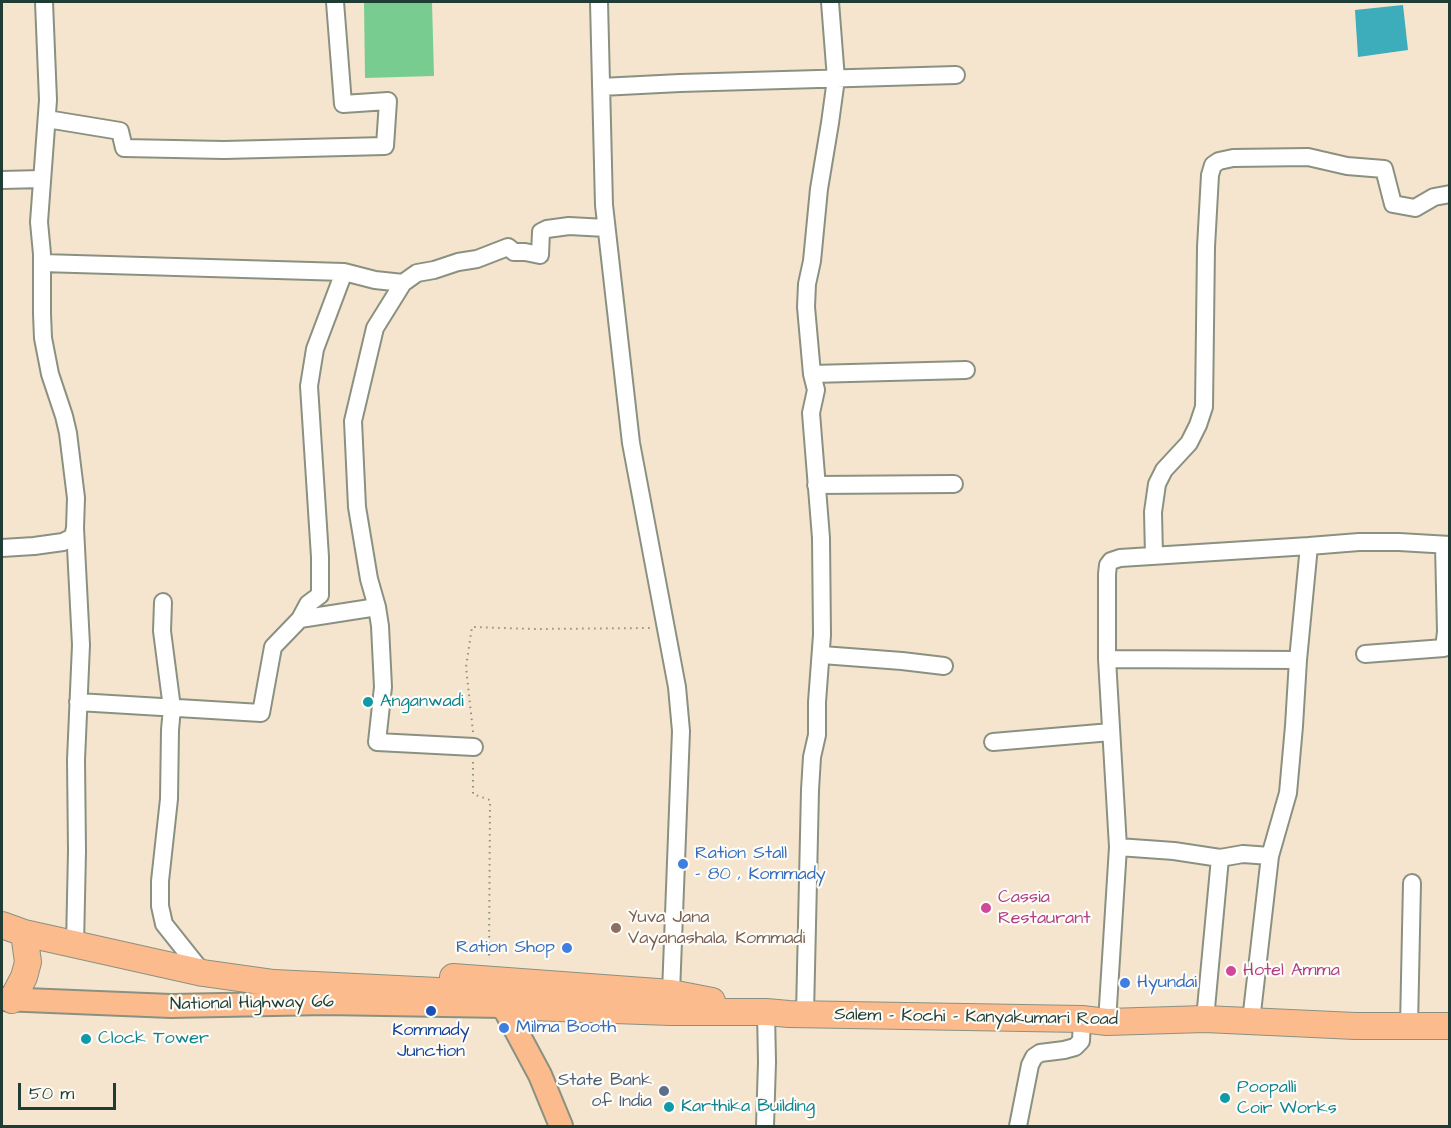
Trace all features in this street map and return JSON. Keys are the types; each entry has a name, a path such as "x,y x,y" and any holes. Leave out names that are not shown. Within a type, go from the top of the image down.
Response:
{"highway":[{"path":"13,929 75,945 212,974 274,983 479,993 503,1006"},
{"path":"7,999 24,977 28,962 13,929"},
{"path":"212,974 308,969 496,979 671,993 766,1012"},
{"path":"496,979 503,1006"},
{"name":"Salem - Kochi - Kanyakumari Road","path":"503,1006 670,1012 766,1012 1095,1020 1205,1019 1355,1026 1449,1026"}],"main road":[{"name":"National Highway 66","path":"7,999 171,1006 324,1003 503,1006"},
{"path":"503,1006 540,1074 561,1126"}],"street":[{"path":"45,2 48,100 39,222 43,338 50,374 69,433 76,498 75,528 81,645 76,760 75,945"},
{"path":"47,119 120,131 124,148 224,150 385,146 388,101 343,104 336,2"},
{"path":"599,2 606,228 631,443 677,687 681,731 671,993"},
{"path":"805,1014 810,790 812,757 817,735 817,702 822,655 821,538 811,413 816,390 812,374 806,307 819,189 836,79 830,2"},
{"path":"601,87 956,75"},
{"path":"1154,556 1153,512 1157,484 1164,470 1189,443 1204,407 1206,247 1210,175 1213,165 1233,158 1308,157 1347,166 1384,169 1393,204 1415,208 1434,197 1449,194"},
{"path":"2,180 42,178"},
{"path":"474,747 377,742 383,687 380,626 369,579 357,507 353,421 375,328 403,283 417,273 477,259 508,247 514,252 540,255 540,232 547,229 569,226 606,228"},
{"path":"42,263 344,272 375,280 403,283"},
{"path":"78,702 261,713 273,647 300,619 308,604 320,595 321,576 309,386 315,349 344,272"},
{"path":"812,374 966,370"},
{"path":"816,485 954,484"},
{"path":"2,548 63,542 73,537 75,528"},
{"path":"1018,1126 1030,1065 1034,1057 1040,1053 1076,1047 1095,1020 1118,847 1107,659 1107,574 1110,562 1120,558 1359,542 1447,545 1448,633 1444,648 1365,654"},
{"path":"1251,1022 1270,856 1288,792 1309,546"},
{"path":"163,602 162,631 172,708 169,799 160,881 160,906 164,924 212,974"},
{"path":"300,619 377,607"},
{"path":"822,655 944,666"},
{"path":"1107,659 1298,660"},
{"path":"993,742 1111,732"},
{"path":"1118,847 1174,851 1220,858 1243,854 1270,856"},
{"path":"1205,1019 1220,858"},
{"path":"1409,1026 1412,883"},
{"path":"765,1126 766,1012"}],"path":[{"path":"496,979 490,800 472,794 474,747 466,667 472,627 666,628"}],"green space":[{"path":"364,2 432,2 434,76 365,78"}],"water":[{"path":"1403,5 1408,50 1358,57 1355,10"}],"place":[{"name":"Anganwadi","path":"368,702"},
{"name":"Ration Stall - 80 , Kommady","path":"683,864"},
{"name":"Cassia Restaurant","path":"986,908"},
{"name":"Yuva Jana Vayanashala, Kommadi","path":"616,928"},
{"name":"Ration Shop","path":"567,948"},
{"name":"Hotel Amma","path":"1231,971"},
{"name":"Hyundai","path":"1125,983"},
{"name":"Kommady Junction","path":"431,1011"},
{"name":"Milma Booth","path":"504,1028"},
{"name":"Clock Tower","path":"86,1039"},
{"name":"State Bank of India","path":"664,1091"},
{"name":"Poopalli Coir Works","path":"1225,1098"},
{"name":"Karthika Building","path":"669,1107"}]}
